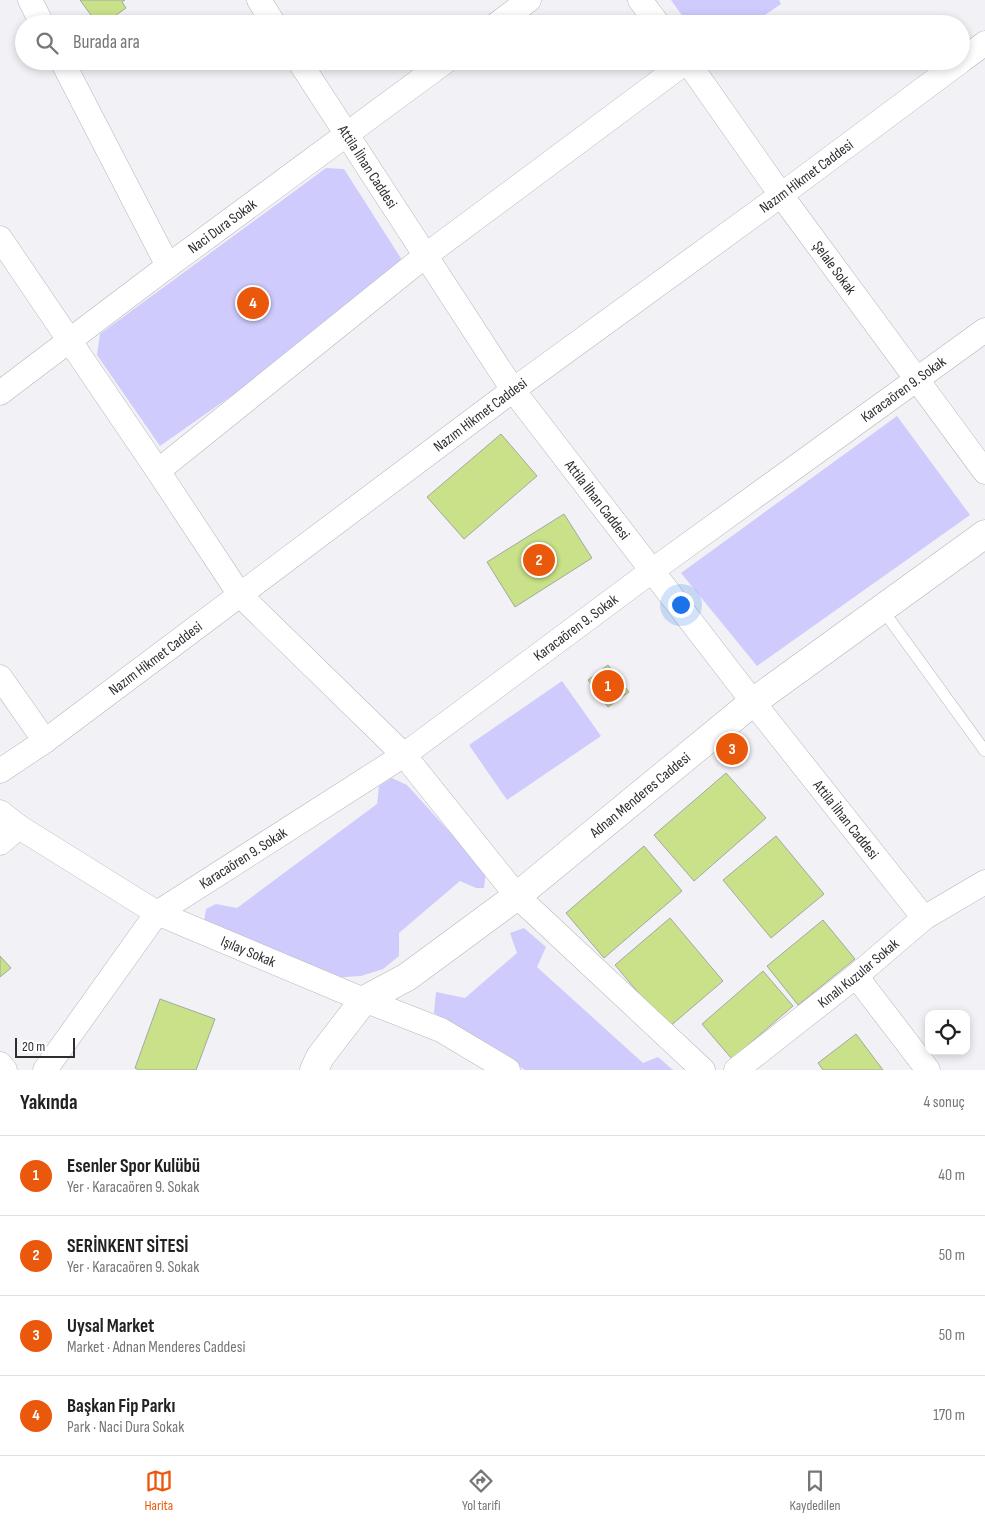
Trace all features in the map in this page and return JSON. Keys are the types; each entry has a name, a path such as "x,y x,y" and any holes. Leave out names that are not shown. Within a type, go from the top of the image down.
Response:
{"street":[{"path":"30,0 38,15"},
{"path":"258,0 268,15"},
{"path":"509,15 529,0"},
{"path":"640,0 651,15"},
{"name":"Nazım Hikmet Caddesi","path":"970,54 985,43"},
{"path":"67,70 168,266"},
{"name":"Attila İlhan Caddesi","path":"305,70 512,390 653,570 753,702 924,918"},
{"name":"Naci Dura Sokak","path":"0,393 168,266 434,70"},
{"path":"158,470 425,256 675,70"},
{"name":"Şelale Sokak","path":"693,70 781,195 985,472"},
{"name":"Nazım Hikmet Caddesi","path":"0,771 45,741 512,390 781,195 949,70"},
{"path":"0,238 158,470 240,595 404,755 517,896 703,1070"},
{"name":"Karacaören 9. Sokak","path":"157,913 404,755 653,570 985,330"},
{"name":"Adnan Menderes Caddesi","path":"314,1070 320,1056 364,1000 407,977 517,896 753,702 985,534"},
{"path":"0,677 45,741"},
{"name":"Işılay Sokak","path":"0,812 19,827 157,913 364,1000 441,1030 508,1070"},
{"path":"0,843 19,827"},
{"name":"Kınalı Kuzular Sokak","path":"736,1070 856,976 924,918 985,884"},
{"path":"46,1070 157,913"},
{"path":"856,976 928,1070"},
{"path":"0,1064 5,1070"}],"lane":[{"path":"882,609 985,751"}],"shaded area":[{"path":"671,0 779,0 781,4 765,15 682,15"},
{"path":"326,168 344,169 409,271 160,446 97,355 100,334"},
{"path":"897,416 970,515 757,666 681,573"},
{"path":"562,681 601,736 507,800 469,745"},
{"path":"392,778 407,785 486,872 484,888 476,888 460,881 399,933 399,956 383,969 361,976 330,978 203,928 206,909 216,904 237,908 377,804 379,786"},
{"path":"524,928 546,947 537,967 643,1063 658,1057 673,1070 525,1070 434,1013 436,992 465,998 517,953 510,933"}],"building":[{"path":"80,0 125,0 122,2 126,8 116,15 91,15"},
{"path":"501,434 537,476 464,539 427,497"},
{"path":"564,514 592,558 515,607 487,562"},
{"path":"608,665 629,692 608,707 588,680"},
{"path":"726,773 766,818 694,881 654,835"},
{"path":"776,836 824,894 771,938 723,880"},
{"path":"644,846 682,891 604,958 566,913"},
{"path":"670,918 723,981 668,1028 615,965"},
{"path":"823,920 855,959 798,1005 767,966"},
{"path":"0,956 11,968 0,977"},
{"path":"763,971 793,1006 732,1059 702,1024"},
{"path":"160,999 215,1019 196,1070 139,1070 135,1068"},
{"path":"856,1034 883,1070 823,1070 818,1063"}],"place":[{"name":"Başkan Fip Parkı","path":"253,303"},
{"name":"SERİNKENT SİTESİ","path":"539,560"},
{"name":"Esenler Spor Kulübü","path":"608,686"},
{"name":"Uysal Market","path":"732,749"}]}
